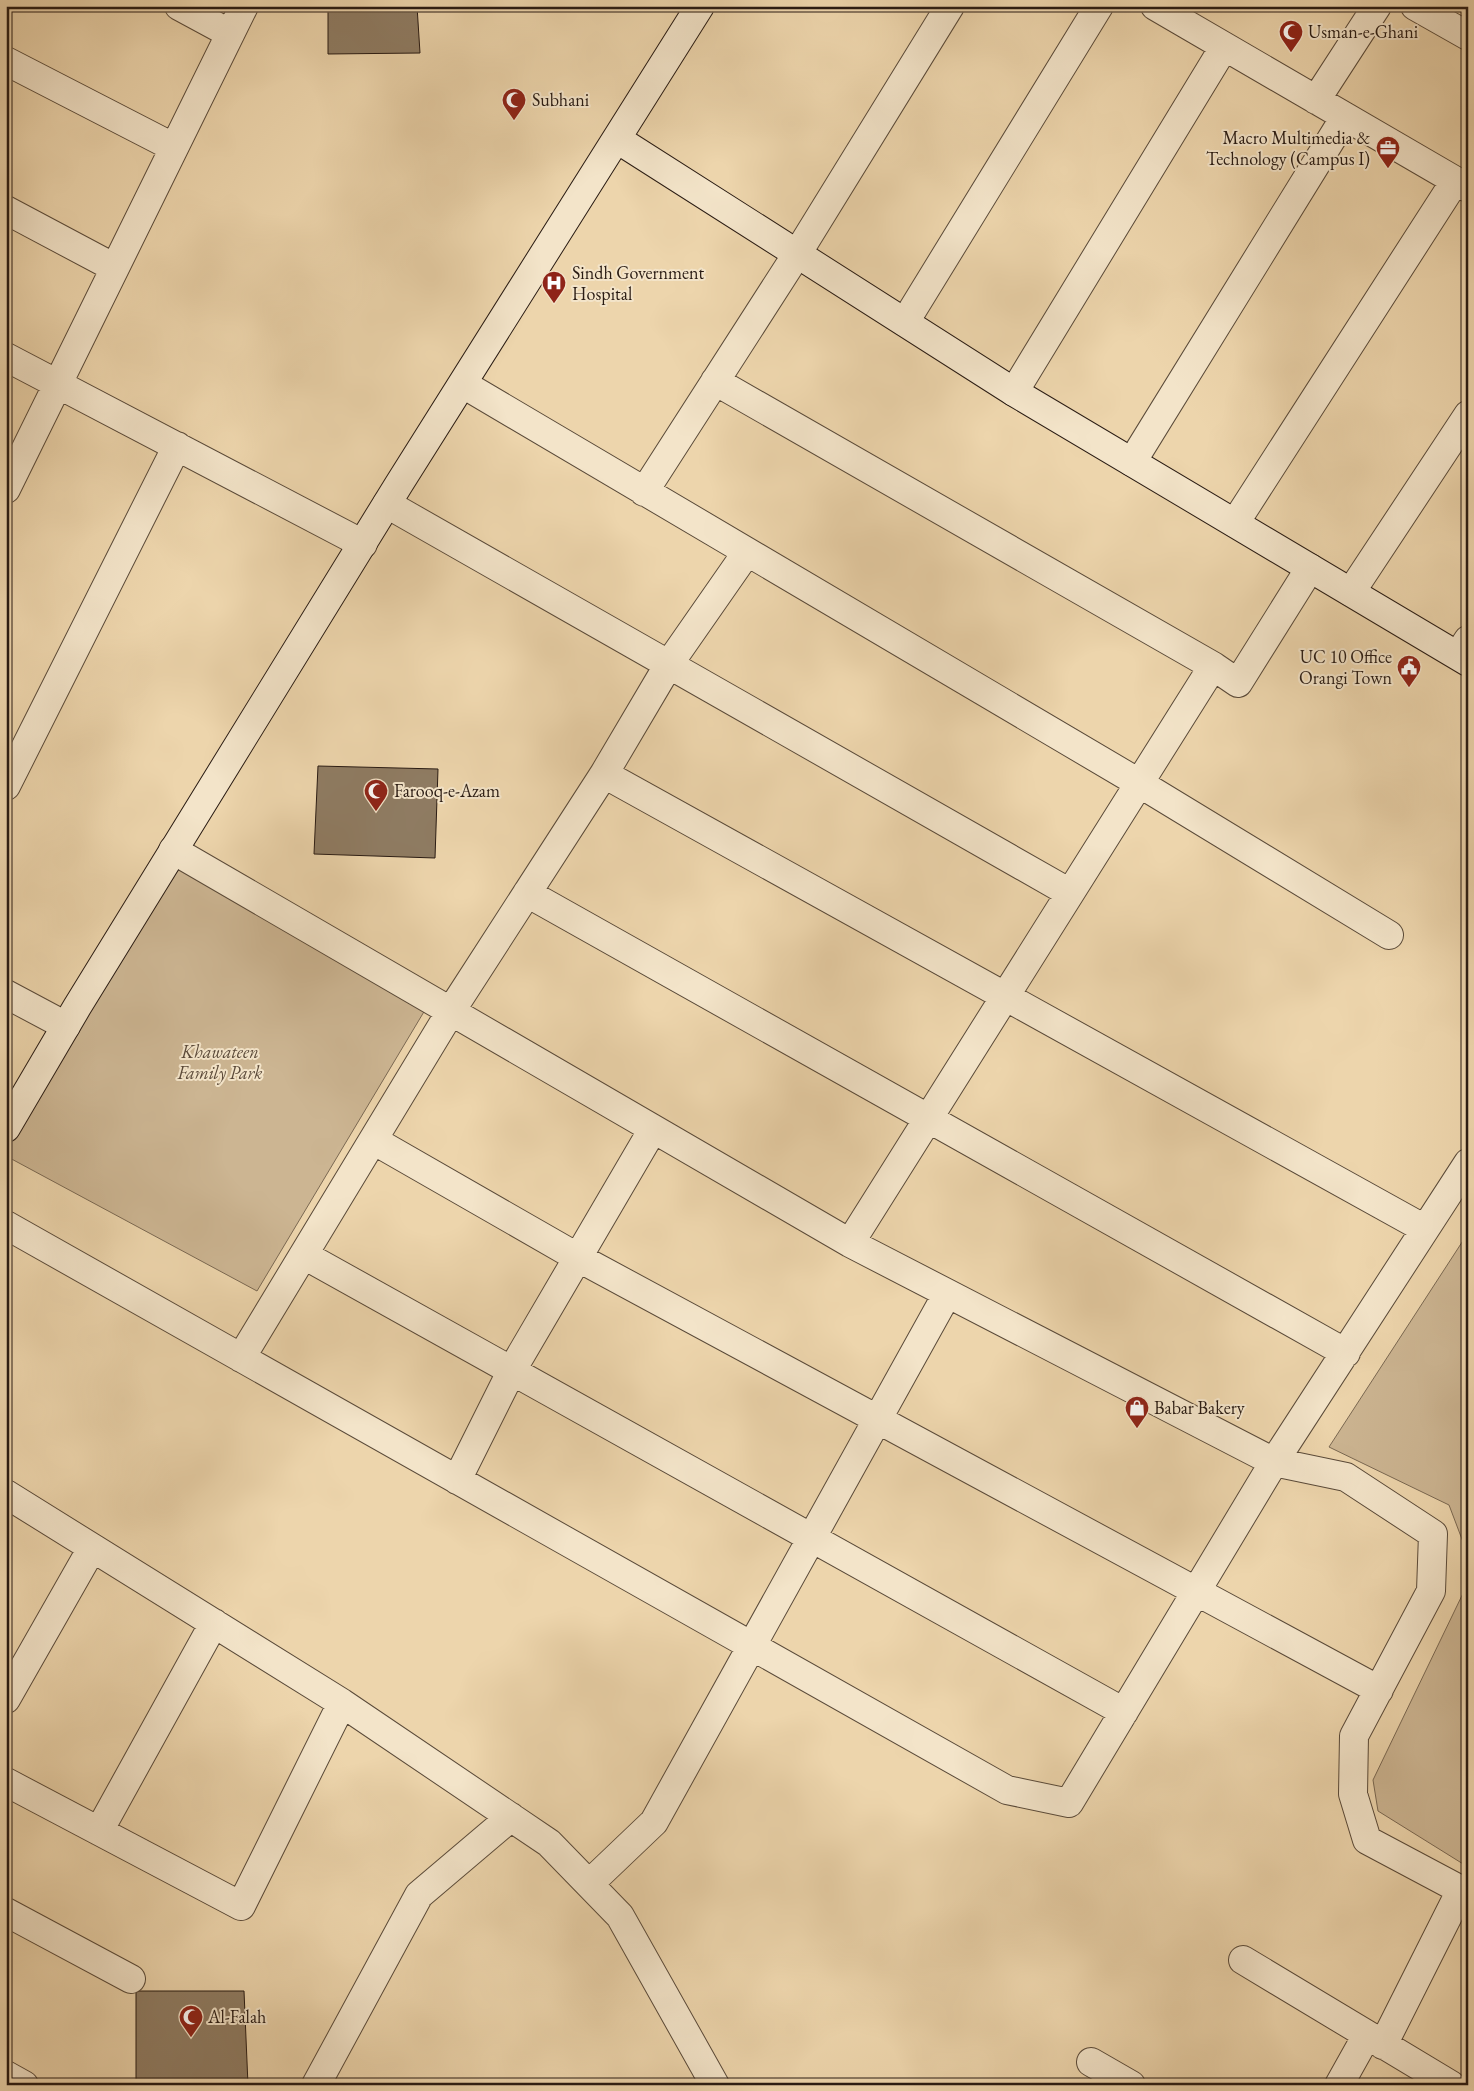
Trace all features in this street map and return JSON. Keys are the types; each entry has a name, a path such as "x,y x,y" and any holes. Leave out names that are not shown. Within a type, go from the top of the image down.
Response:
{"street":[{"path":"179,6 229,34"},
{"path":"6,489 59,385 173,147 244,6"},
{"path":"6,1128 173,850 362,544 700,6"},
{"path":"644,492 797,254 950,6"},
{"path":"905,322 1099,6"},
{"path":"1155,6 1462,184 1235,523"},
{"path":"1316,100 1377,6"},
{"path":"1414,6 1468,36"},
{"path":"1014,392 1224,47"},
{"path":"6,62 173,147"},
{"path":"1132,462 1345,117"},
{"path":"617,139 1014,392 1310,568 1464,652"},
{"path":"6,210 115,268"},
{"path":"6,357 362,544"},
{"path":"715,380 1213,666 1238,684 1310,568"},
{"path":"463,384 1140,783 1389,934"},
{"path":"1352,592 1468,415"},
{"path":"6,786 177,446"},
{"path":"387,504 1070,893"},
{"path":"241,1358 451,1012 604,774 669,664 747,552"},
{"path":"850,1243 1213,666"},
{"path":"604,774 1426,1228"},
{"path":"173,850 850,1243 1274,1462 1346,1477 1433,1534 1431,1591 1354,1736 1353,1794 1367,1840 1461,1890 1375,2040 1339,2085"},
{"path":"527,893 1346,1352"},
{"path":"6,994 66,1026"},
{"path":"457,1480 512,1370 653,1129"},
{"path":"373,1140 577,1256 1379,1690"},
{"path":"6,1225 1007,1790 1069,1803 1274,1462 1468,1163"},
{"path":"304,1255 1124,1712"},
{"path":"589,1884 654,1822 947,1294"},
{"path":"6,1494 342,1703 549,1843 620,1916 715,2085"},
{"path":"6,1700 92,1548"},
{"path":"99,1831 214,1623"},
{"path":"6,1782 241,1906 342,1703"},
{"path":"316,2085 419,1895 511,1817"},
{"path":"6,1912 132,1979"},
{"path":"1243,1960 1451,2085"},
{"path":"1091,2062 1131,2085"},
{"path":"6,2075 24,2085"}],"green space":[{"name":"Khawateen Family Park","path":"173,850 431,1000 257,1291 6,1156 6,1129"},
{"path":"1468,1233 1468,1555 1449,1505 1329,1447"},
{"path":"1468,1583 1468,1867 1378,1811 1373,1780"}],"building":[{"path":"328,6 417,6 420,53 328,54"},
{"name":"Farooq-e-Azam","path":"318,766 438,769 435,858 314,854"},
{"name":"Al-Falah","path":"136,1991 244,1991 248,2085 136,2085"}],"place":[{"name":"Usman-e-Ghani","path":"1291,53"},
{"name":"Subhani","path":"514,121"},
{"name":"Macro Multimedia & Technology (Campus I)","path":"1388,169"},
{"name":"Sindh Government Hospital","path":"554,304"},
{"name":"UC 10 Office Orangi Town","path":"1409,688"},
{"name":"Farooq-e-Azam","path":"376,812"},
{"name":"Babar Bakery","path":"1137,1429"},
{"name":"Al-Falah","path":"191,2038"}]}
